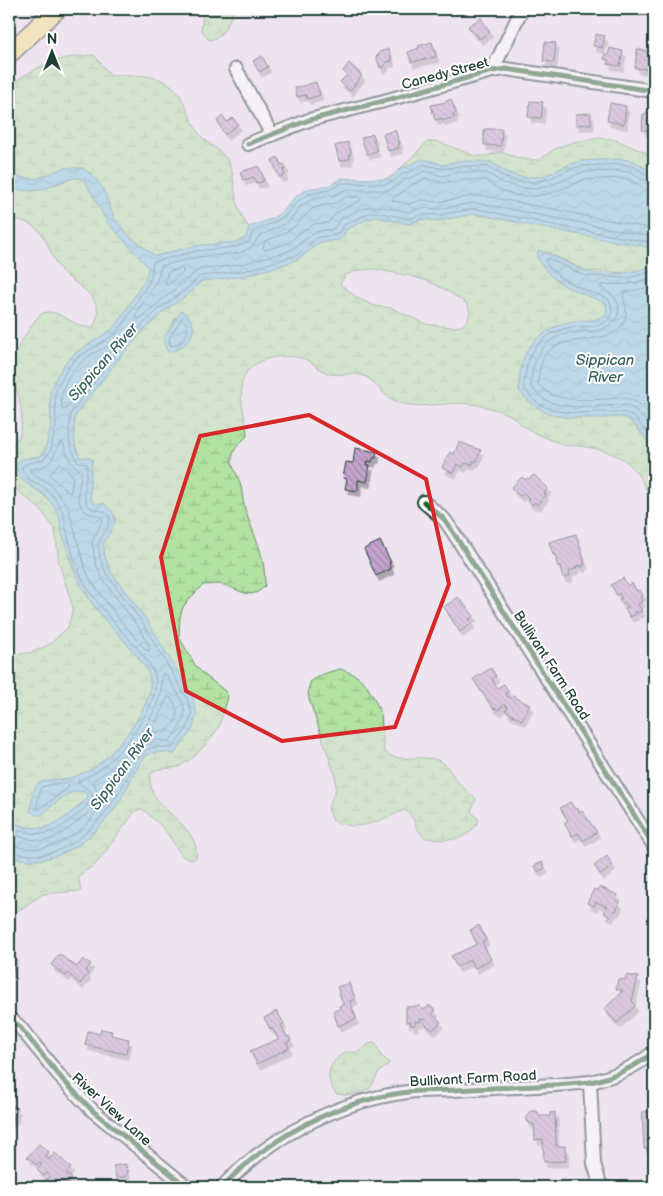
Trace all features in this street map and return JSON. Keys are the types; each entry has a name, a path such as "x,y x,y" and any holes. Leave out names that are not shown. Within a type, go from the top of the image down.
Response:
{"highway":[{"path":"9,54 57,9"}],"street":[{"path":"492,71 522,9"},
{"name":"Canedy Street","path":"248,144 309,120 384,102 492,71 506,69 654,91"},
{"path":"236,70 272,135"},
{"name":"Bullivant Farm Road","path":"424,502 444,519 451,529 654,846"},
{"name":"River View Lane","path":"9,1018 19,1026 63,1080 93,1111 187,1187"},
{"name":"Bullivant Farm Road","path":"222,1187 277,1140 319,1118 363,1101 410,1092 590,1082 618,1074 644,1060 654,1052"},
{"path":"590,1082 594,1164 601,1187"}],"highlighted area":[{"path":"309,415 426,479 449,584 395,727 282,741 186,691 161,557 200,436"}],"green space":[{"path":"204,9 234,9 222,33 214,39 209,40 201,30"},
{"path":"94,55 111,76 151,77 169,84 177,90 198,132 228,161 233,175 238,206 249,227 246,238 236,242 195,246 155,256 133,239 118,224 102,190 90,173 45,175 37,179 9,174 9,86 30,72 49,63"},
{"path":"602,138 613,139 654,156 654,174 634,161 621,159 581,161 547,175 535,177 521,177 508,173 491,162 458,161 443,165 428,160 414,162 408,167 401,168 427,142 436,141 475,156 485,156 500,152 522,159 540,160 554,149 569,143"},
{"path":"77,177 85,179 107,222 149,267 147,276 120,320 111,331 75,353 50,403 51,425 46,448 41,456 31,457 31,487 47,498 56,509 60,517 61,530 70,559 80,585 101,616 145,666 150,679 150,687 141,713 131,729 105,759 79,776 53,779 41,815 68,794 80,791 86,792 88,797 70,814 53,825 34,828 9,821 9,656 33,652 50,644 68,627 73,608 59,563 55,530 42,511 9,483 9,446 18,439 22,421 12,364 21,342 41,314 55,313 80,325 93,327 97,310 96,304 89,294 60,269 40,232 26,222 9,219 9,188 31,191 40,190"},
{"path":"474,214 654,248 654,266 628,273 586,271 547,252 537,257 550,275 558,281 575,291 606,303 607,313 597,320 574,321 554,327 526,352 521,371 519,391 531,403 543,411 555,415 581,418 625,417 630,420 654,449 654,505 636,472 623,459 599,449 559,443 531,431 512,416 497,410 464,403 421,406 404,404 392,400 368,378 358,374 327,373 308,360 299,357 271,358 254,365 247,372 241,388 247,436 235,449 232,461 241,486 243,503 259,546 265,574 265,586 260,591 250,594 221,584 203,585 183,607 180,617 179,637 195,665 225,691 228,697 219,727 196,755 179,767 155,770 150,776 154,795 192,837 197,856 193,860 183,857 164,829 143,809 136,810 96,864 78,876 81,891 43,894 9,917 9,857 28,860 45,859 72,849 106,820 122,797 136,770 148,754 163,752 174,754 180,745 148,622 111,572 105,557 103,543 116,519 105,504 96,504 91,500 92,459 87,457 80,458 75,445 75,416 116,362 146,328 202,281 244,276 289,263 305,254 320,242 330,242 344,235 347,229 362,221 376,217 409,224 423,219 437,221","holes":["374,269 428,281 449,292 467,304 470,313 467,321 461,326 453,327 425,324 392,308 375,306 359,299 340,284 350,273 358,270","176,317 190,339 175,351 172,324"]},
{"path":"341,669 355,675 365,683 375,700 381,714 384,752 396,757 428,758 443,763 456,780 476,799 471,811 479,820 469,833 463,837 449,840 425,838 409,813 405,810 370,824 352,826 333,821 328,808 336,789 335,775 309,699 308,690 311,681"},
{"path":"375,1043 382,1057 390,1063 379,1072 371,1087 361,1093 336,1094 330,1082 329,1071 331,1066 345,1052 358,1051 368,1044"}],"water":[{"name":"Sippican River","path":"422,159 443,165 458,161 491,162 508,173 521,177 547,175 581,161 621,159 634,161 654,174 654,248 542,228 483,215 474,214 437,221 423,219 409,224 376,217 347,229 340,240 320,242 299,259 289,263 244,276 202,281 146,328 116,362 75,416 75,445 80,458 87,457 92,459 91,500 96,504 105,504 114,515 114,524 103,544 105,557 111,572 148,622 192,696 197,715 191,732 174,754 155,752 148,754 106,820 72,849 45,859 28,860 9,856 9,821 22,826 43,828 61,820 88,798 85,792 73,792 62,798 41,815 36,815 30,811 34,792 39,783 76,776 94,768 122,741 132,728 147,701 150,678 148,672 133,651 103,618 90,599 71,560 56,510 43,494 20,478 16,465 21,459 41,456 46,448 51,425 50,392 65,363 75,353 111,330 120,320 147,276 148,267 107,222 84,179 72,178 44,189 27,191 9,188 9,174 37,179 63,168 83,168 102,187 115,219 129,236 155,256 195,246 236,242 246,238 249,227 273,218 283,211 294,198 307,189 331,185 340,178 386,179 394,175 401,168"},
{"name":"Sippican River","path":"538,250 579,269 593,273 620,273 654,266 654,449 637,427 626,418 557,416 538,408 519,391 522,363 534,342 562,324 572,321 596,319 607,313 606,303 575,291 550,275 537,257"},
{"path":"181,311 187,314 191,320 192,333 183,346 168,352 164,338"}],"building":[{"path":"481,18 490,32 479,39 476,33 474,35 468,26"},
{"path":"596,34 605,36 602,48 593,46"},
{"path":"432,42 436,57 411,62 408,52 419,48 418,46"},
{"path":"545,42 556,43 554,62 543,61"},
{"path":"610,48 623,51 620,66 608,64 608,60 604,59 605,54 608,55"},
{"path":"389,49 392,61 386,62 385,66 380,68 376,56 379,55 379,52"},
{"path":"637,49 650,51 648,69 635,68"},
{"path":"262,56 268,67 259,72 253,61"},
{"path":"349,63 362,75 350,91 340,82 347,75 343,71"},
{"path":"316,82 320,95 307,99 306,95 297,97 295,88"},
{"path":"451,99 456,113 453,114 455,117 442,121 442,118 435,120 431,105"},
{"path":"530,101 543,102 541,118 528,117"},
{"path":"610,103 626,106 624,124 607,121"},
{"path":"646,112 653,113 654,131 642,130 643,114 646,114"},
{"path":"591,113 591,124 576,125 576,114"},
{"path":"223,116 227,122 233,118 238,124 225,135 217,121"},
{"path":"484,129 502,129 501,146 484,145"},
{"path":"395,130 400,144 398,145 399,148 388,151 383,134"},
{"path":"373,134 377,151 367,154 361,138"},
{"path":"348,142 351,154 349,155 350,159 339,161 335,146"},
{"path":"278,157 281,165 284,164 286,169 283,170 285,175 279,177 272,160"},
{"path":"259,166 264,181 256,183 254,177 243,180 240,172"},
{"path":"459,442 481,450 476,462 473,461 472,465 465,463 463,467 457,464 453,473 442,468 450,452 454,454"},
{"path":"355,448 377,452 376,458 373,458 372,462 367,461 366,465 370,465 367,482 358,480 358,491 345,489 347,479 343,478 346,462 353,463"},
{"path":"534,475 548,488 544,493 546,495 537,505 535,502 532,505 524,493 520,496 511,488 522,477 525,480"},
{"path":"576,534 585,564 583,564 583,567 580,567 580,565 576,566 577,568 569,571 570,576 565,578 562,576 560,566 558,567 556,554 553,555 549,542"},
{"path":"380,541 391,562 389,563 391,569 376,576 364,549"},
{"path":"623,578 628,586 632,583 637,591 640,590 643,595 640,597 642,601 638,604 642,611 635,612 636,614 630,617 625,609 628,607 624,602 622,604 619,599 622,598 619,593 617,595 611,585"},
{"path":"458,597 474,616 469,619 472,623 460,632 444,607"},
{"path":"491,668 496,676 492,679 497,688 504,684 508,691 506,693 507,696 511,698 513,696 530,705 522,720 505,711 508,708 504,704 499,710 493,708 473,679"},
{"path":"570,802 575,809 577,808 580,812 582,811 597,832 583,841 578,833 572,836 564,823 568,820 560,808"},
{"path":"607,856 613,865 601,875 594,866"},
{"path":"542,862 545,868 538,872 534,866"},
{"path":"600,887 618,895 616,900 620,902 616,911 614,910 610,917 604,913 607,907 596,902 594,906 587,903 594,889 598,891"},
{"path":"479,925 486,940 482,942 491,959 475,968 470,960 457,967 451,956 477,944 470,930"},
{"path":"9,952 15,953 13,972 9,972"},
{"path":"59,954 77,967 83,959 91,964 85,972 88,974 80,984 68,973 66,976 51,965"},
{"path":"626,975 638,977 632,1001 635,1006 617,1023 604,1009 623,991 616,989 618,979 625,980"},
{"path":"349,983 355,999 350,1001 356,1019 338,1026 333,1011 340,1009 339,1006 343,1004 337,987"},
{"path":"429,1005 436,1011 432,1014 441,1022 433,1030 423,1023 425,1020 422,1019 420,1019 420,1022 415,1021 415,1025 411,1025 411,1022 406,1022 406,1007 419,1006 422,1009 426,1009"},
{"path":"277,1011 284,1024 281,1025 287,1037 289,1036 291,1040 287,1042 289,1048 257,1064 250,1051 278,1039 264,1018"},
{"path":"101,1029 112,1031 111,1035 129,1039 126,1054 85,1045 88,1031 100,1034"},
{"path":"9,1104 18,1108 15,1114 17,1115 9,1125"},
{"path":"531,1111 537,1111 540,1116 550,1116 550,1113 555,1112 556,1146 565,1146 566,1161 544,1162 543,1139 535,1140 534,1124 527,1121 527,1114"},
{"path":"654,1111 654,1155 650,1153 649,1149 644,1149 642,1112"},
{"path":"39,1144 49,1152 45,1157 49,1160 55,1153 71,1168 66,1173 72,1178 67,1184 64,1181 62,1183 59,1181 54,1186 46,1180 50,1176 47,1173 44,1176 37,1170 42,1164 40,1162 37,1165 27,1157"},
{"path":"126,1164 128,1176 116,1178 113,1166"}],"cycle path":[{"path":"248,144 309,120 492,71 506,69 654,91"},
{"path":"424,502 444,519 451,529 654,846"},
{"path":"9,1018 19,1026 63,1080 93,1111 187,1187"},
{"path":"222,1187 262,1152 284,1137 307,1124 356,1103 414,1091 590,1082 624,1071 654,1052"}]}
